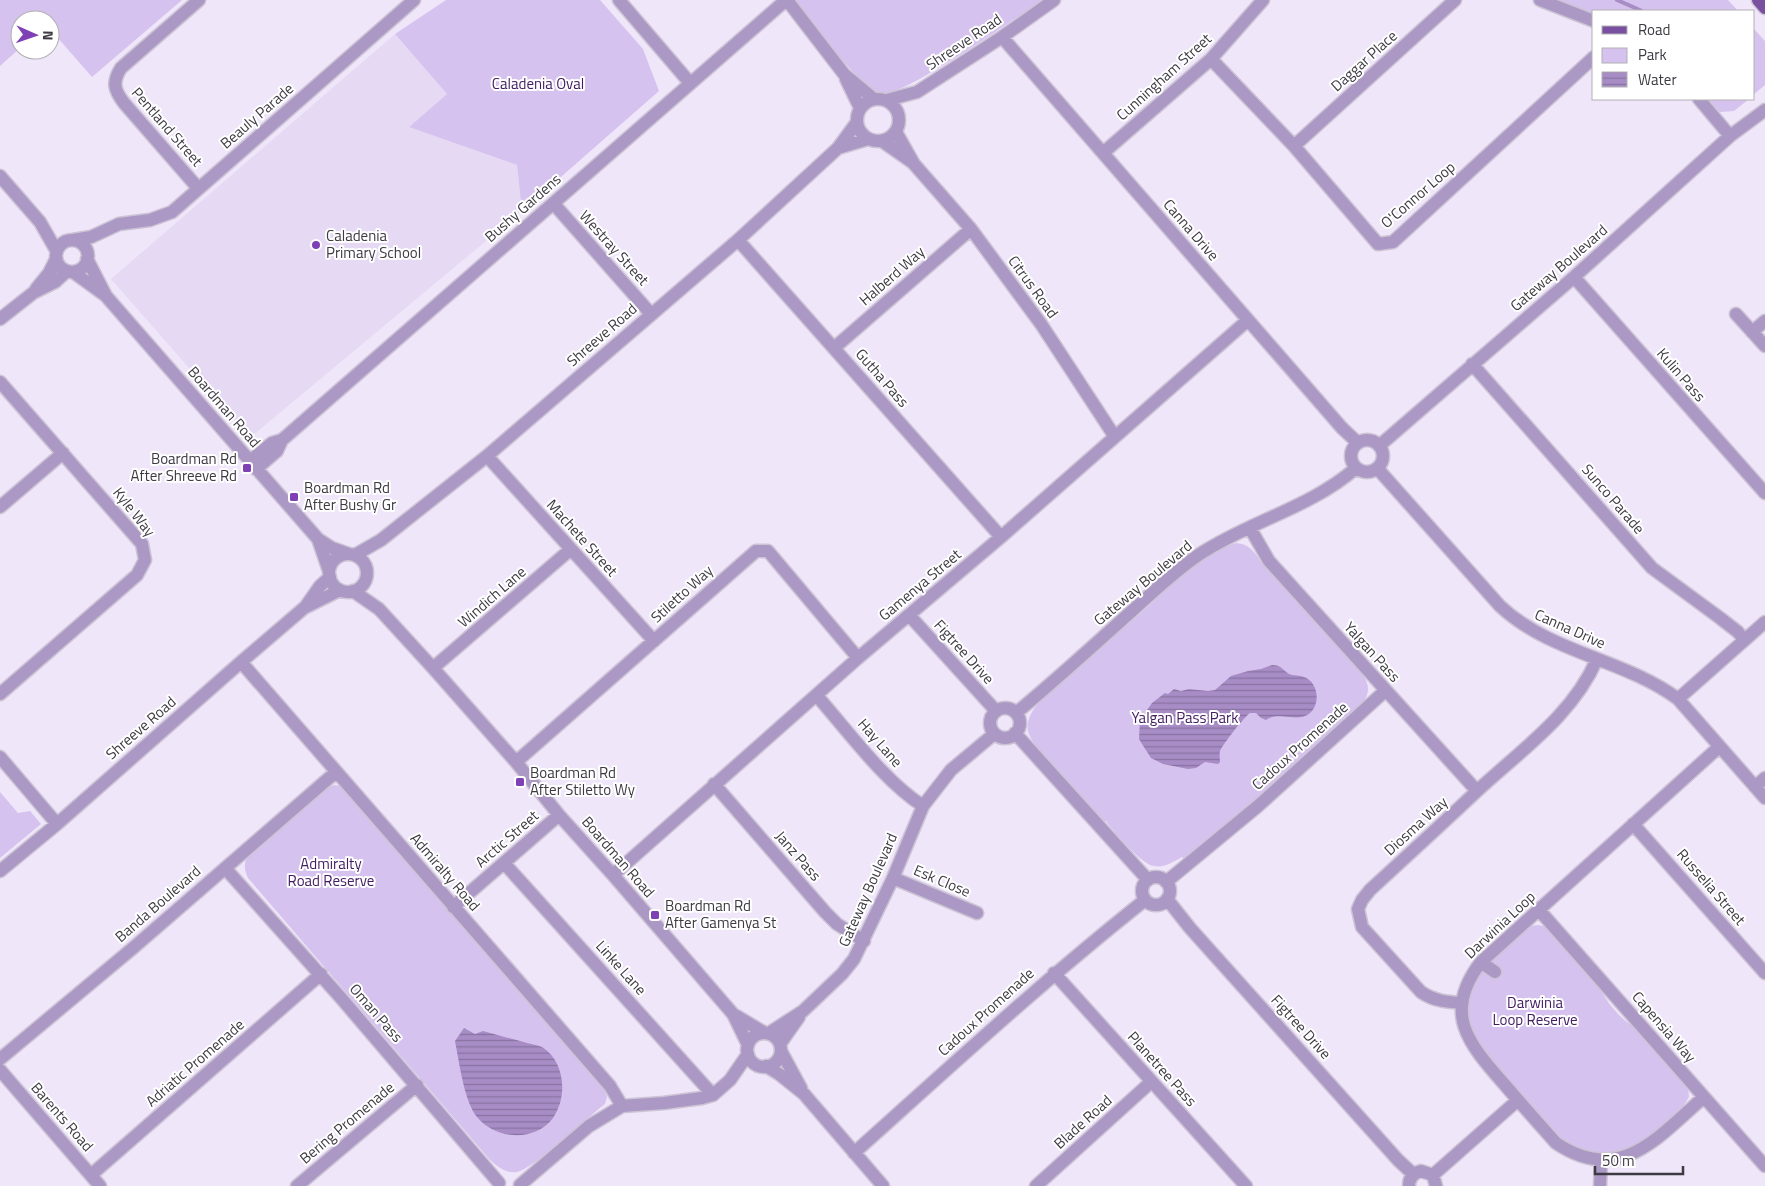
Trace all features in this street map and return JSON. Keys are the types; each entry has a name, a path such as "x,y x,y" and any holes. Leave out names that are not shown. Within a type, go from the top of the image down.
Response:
{"main road":[{"path":"1758,0 1765,8"}],"street":[{"name":"Pentland Street","path":"198,188 117,95 115,85 116,76 122,68 199,0"},
{"name":"Beauly Parade","path":"70,240 91,237 119,224 150,220 172,212 414,0"},
{"path":"619,0 690,83"},
{"path":"787,0 844,74 860,108"},
{"name":"Bushy Gardens","path":"253,465 278,451 282,440 787,0"},
{"name":"Shreeve Road","path":"352,555 382,540 487,456 738,240 838,148 857,122 860,108 865,102 917,92 1002,37 1054,0"},
{"name":"Cunningham Street","path":"1103,153 1212,59 1263,0"},
{"name":"Daggar Place","path":"1294,146 1455,0"},
{"path":"1540,0 1592,20"},
{"name":"Canna Drive","path":"1002,37 1342,428 1358,443"},
{"name":"O'Connor Loop","path":"1212,59 1294,146 1378,244 1393,242 1592,59"},
{"path":"844,74 898,110 900,118"},
{"name":"Shreeve Road","path":"896,132 900,118 917,92"},
{"path":"1700,100 1730,136"},
{"name":"Gateway Boulevard","path":"1379,446 1574,277 1730,136 1763,109"},
{"path":"857,122 862,134 868,139"},
{"path":"882,141 890,138 896,132"},
{"name":"Citrus Road","path":"896,132 914,164 971,229 1041,324 1115,437"},
{"name":"Shreeve Road","path":"838,148 868,139 882,141"},
{"name":"Citrus Road","path":"882,141 914,164"},
{"name":"Boardman Road","path":"0,176 40,222 60,266 106,296 318,539 332,548 363,561 379,609"},
{"name":"Westray Street","path":"553,204 651,314"},
{"name":"Boardman Road","path":"40,222 70,240 82,244 106,296"},
{"name":"Halberd Way","path":"834,348 971,229"},
{"path":"32,293 55,282 70,271 84,266 87,256 108,230"},
{"path":"0,319 32,293 49,273 63,242 70,240"},
{"name":"Gutha Pass","path":"738,240 1001,538"},
{"name":"Kulin Pass","path":"1574,277 1765,493"},
{"path":"1736,314 1765,346"},
{"name":"Gamenya Street","path":"614,875 714,784 817,696 858,658 1001,538 1248,320"},
{"path":"1752,332 1765,321"},
{"name":"Sunco Parade","path":"1472,364 1652,568 1738,632 1744,640"},
{"name":"Kyle Way","path":"0,382 142,544 145,560 137,575 0,694"},
{"path":"1367,440 1379,446 1382,461 1378,468 1369,472 1356,468 1351,455 1352,450 1358,443 1367,440"},
{"path":"0,508 63,453"},
{"name":"Machete Street","path":"487,456 654,641"},
{"name":"Gateway Boulevard","path":"1016,713 1165,582 1200,554 1318,495 1342,480 1356,468"},
{"name":"Canna Drive","path":"1378,468 1514,620 1550,639 1651,682 1678,699 1765,798"},
{"name":"Yalgan Pass","path":"1250,528 1269,561 1477,791"},
{"name":"Boardman Road","path":"318,539 332,583 379,609 434,668 516,762 559,815 614,875 733,1014 754,1063 784,1077 804,1094 883,1186"},
{"name":"Shreeve Road","path":"366,572 370,556 382,540"},
{"name":"Windich Lane","path":"434,668 571,549"},
{"name":"Stiletto Way","path":"516,762 756,551 768,551 858,658"},
{"path":"329,574 330,565 338,557 352,555"},
{"path":"346,591 359,589 366,572"},
{"name":"Shreeve Road","path":"0,871 57,824 304,608 329,574"},
{"name":"Shreeve Road","path":"304,608 346,591"},
{"name":"Figtree Drive","path":"909,615 996,711"},
{"path":"1678,699 1765,622"},
{"name":"Diosma Way","path":"1462,1003 1439,1000 1428,997 1421,992 1362,927 1358,909 1370,890 1532,743 1585,685 1597,659"},
{"name":"Admiralty Road","path":"241,662 610,1086 622,1106"},
{"name":"Cadoux Promenade","path":"1166,882 1258,806 1385,691"},
{"name":"Hay Lane","path":"817,696 895,784 923,806"},
{"path":"1008,708 1016,713 1020,721 1018,730 1012,736 1003,738 994,734 990,725 992,715 996,711 1008,708"},
{"path":"1015,733 1148,880"},
{"name":"Gateway Boulevard","path":"767,1033 803,1011 844,973 864,941 923,806 951,770 994,734"},
{"name":"Darwinia Loop","path":"1704,1097 1643,1150 1631,1157 1601,1162 1586,1159 1556,1143 1475,1050 1464,1028 1462,1003 1473,973 1481,962 1719,747"},
{"path":"0,757 57,824"},
{"name":"Banda Boulevard","path":"0,1060 133,948 336,772"},
{"path":"1755,787 1765,778"},
{"name":"Janz Pass","path":"714,784 825,912 837,924 864,941"},
{"name":"Arctic Street","path":"454,907 559,815"},
{"name":"Russelia Street","path":"1633,824 1765,973"},
{"name":"Linke Lane","path":"504,863 713,1095"},
{"name":"Oman Pass","path":"225,868 321,974 417,1085 497,1184"},
{"path":"1155,877 1166,882 1170,891 1167,899 1156,905 1152,905 1145,900 1142,892 1144,884 1148,880 1155,877"},
{"name":"Esk Close","path":"893,878 977,913"},
{"name":"Figtree Drive","path":"1167,899 1190,928 1391,1152 1411,1180"},
{"name":"Cadoux Promenade","path":"854,1153 1054,973 1145,900"},
{"name":"Capensia Way","path":"1539,910 1765,1166"},
{"path":"1481,962 1495,972"},
{"name":"Planetree Pass","path":"1054,973 1243,1185"},
{"name":"Adriatic Promenade","path":"91,1176 321,974"},
{"name":"Gateway Boulevard","path":"780,1048 803,1011"},
{"name":"Boardman Road","path":"733,1014 774,1036 804,1094"},
{"path":"497,1184 513,1180 521,1185 589,1126 622,1106 664,1103 713,1095 730,1080 754,1036 767,1033"},
{"path":"730,1080 778,1060 780,1048"},
{"name":"Barents Road","path":"0,1070 100,1186"},
{"name":"Blade Road","path":"1036,1186 1151,1082"},
{"name":"Bering Promenade","path":"297,1186 417,1085"},
{"path":"1411,1180 1417,1172 1425,1171 1434,1181 1518,1100"},
{"path":"1600,1186 1601,1162"}],"shaded area":[{"name":"Caladenia Primary School","path":"395,34 447,94 409,127 517,165 522,211 253,435 247,434 111,279"}],"green space":[{"path":"0,0 182,0 92,77 60,40 60,10 10,10 10,57 0,66"},
{"name":"Caladenia Oval","path":"446,0 600,0 643,49 659,91 522,211 517,165 409,127 447,94 395,34"},
{"path":"792,0 1042,0 935,70 893,92 881,94 873,90 849,67"},
{"path":"1555,0 1728,0 1737,10 1592,10 1592,15"},
{"path":"1755,30 1765,41 1765,85 1755,93"},
{"path":"1708,100 1748,100 1734,111 1720,112"},
{"name":"Yalgan Pass Park","path":"1236,543 1244,545 1253,551 1362,674 1368,685 1368,693 1362,704 1237,817 1184,859 1182,857 1172,863 1154,866 1142,860 1128,847 1106,821 1102,821 1049,763 1032,740 1028,731 1029,719 1039,703 1187,572 1211,555"},
{"name":"Admiralty Road Reserve","path":"334,785 342,786 605,1091 607,1097 605,1104 525,1169 509,1172 490,1160 248,878 245,866 249,854 326,788"},
{"path":"0,792 18,813 30,811 41,824 0,858"},
{"name":"Darwinia Loop Reserve","path":"1530,926 1547,927 1600,987 1605,998 1615,1010 1635,1027 1688,1088 1689,1097 1682,1108 1643,1143 1626,1153 1590,1155 1560,1139 1477,1044 1468,1022 1468,1005 1473,984 1483,969"}],"water":[{"path":"1272,665 1280,667 1291,675 1304,677 1312,683 1317,699 1310,713 1300,717 1277,716 1266,720 1256,713 1250,713 1222,748 1218,764 1205,762 1196,768 1188,769 1163,764 1151,758 1139,739 1140,720 1152,703 1165,693 1168,694 1174,689 1181,691 1189,689 1215,690 1231,676"},
{"path":"464,1028 475,1034 483,1031 539,1046 550,1053 560,1070 562,1090 558,1109 545,1126 525,1134 504,1134 494,1130 477,1117 472,1110 465,1091 455,1041"}],"waterway":[{"path":"1617,0 1640,10"}],"place":[{"name":"Caladenia Primary School","path":"316,245"},
{"name":"Boardman Rd After Shreeve Rd","path":"247,468"},
{"name":"Boardman Rd After Bushy Gr","path":"294,497"},
{"name":"Boardman Rd After Stiletto Wy","path":"520,782"},
{"name":"Boardman Rd After Gamenya St","path":"655,915"}]}
